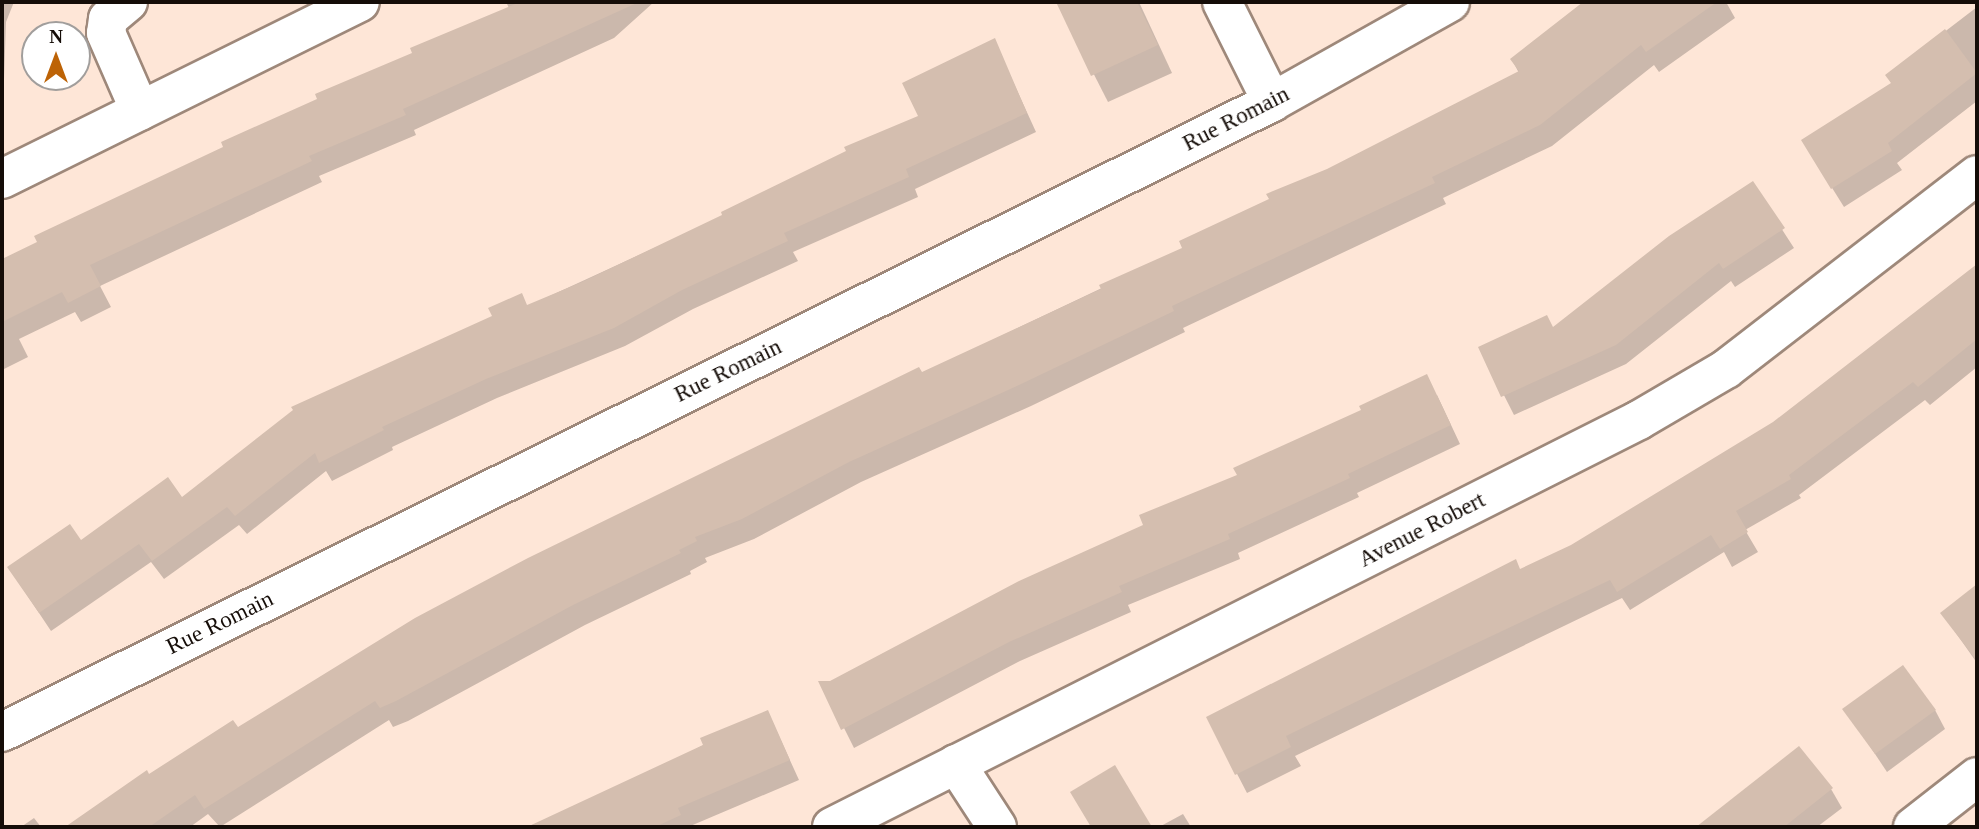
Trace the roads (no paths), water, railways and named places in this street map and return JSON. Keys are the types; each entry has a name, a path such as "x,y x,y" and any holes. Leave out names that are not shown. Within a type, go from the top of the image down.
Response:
{"street":[{"path":"128,2 108,19 106,33 140,111"},
{"path":"2,179 360,2"},
{"path":"1222,2 1272,102"},
{"name":"Rue Romain","path":"2,732 1272,102 1450,2"},
{"name":"Avenue Robert","path":"832,827 1639,420 1726,369 1977,176"},
{"path":"956,764 997,827"},
{"path":"1913,827 1977,777"}]}
